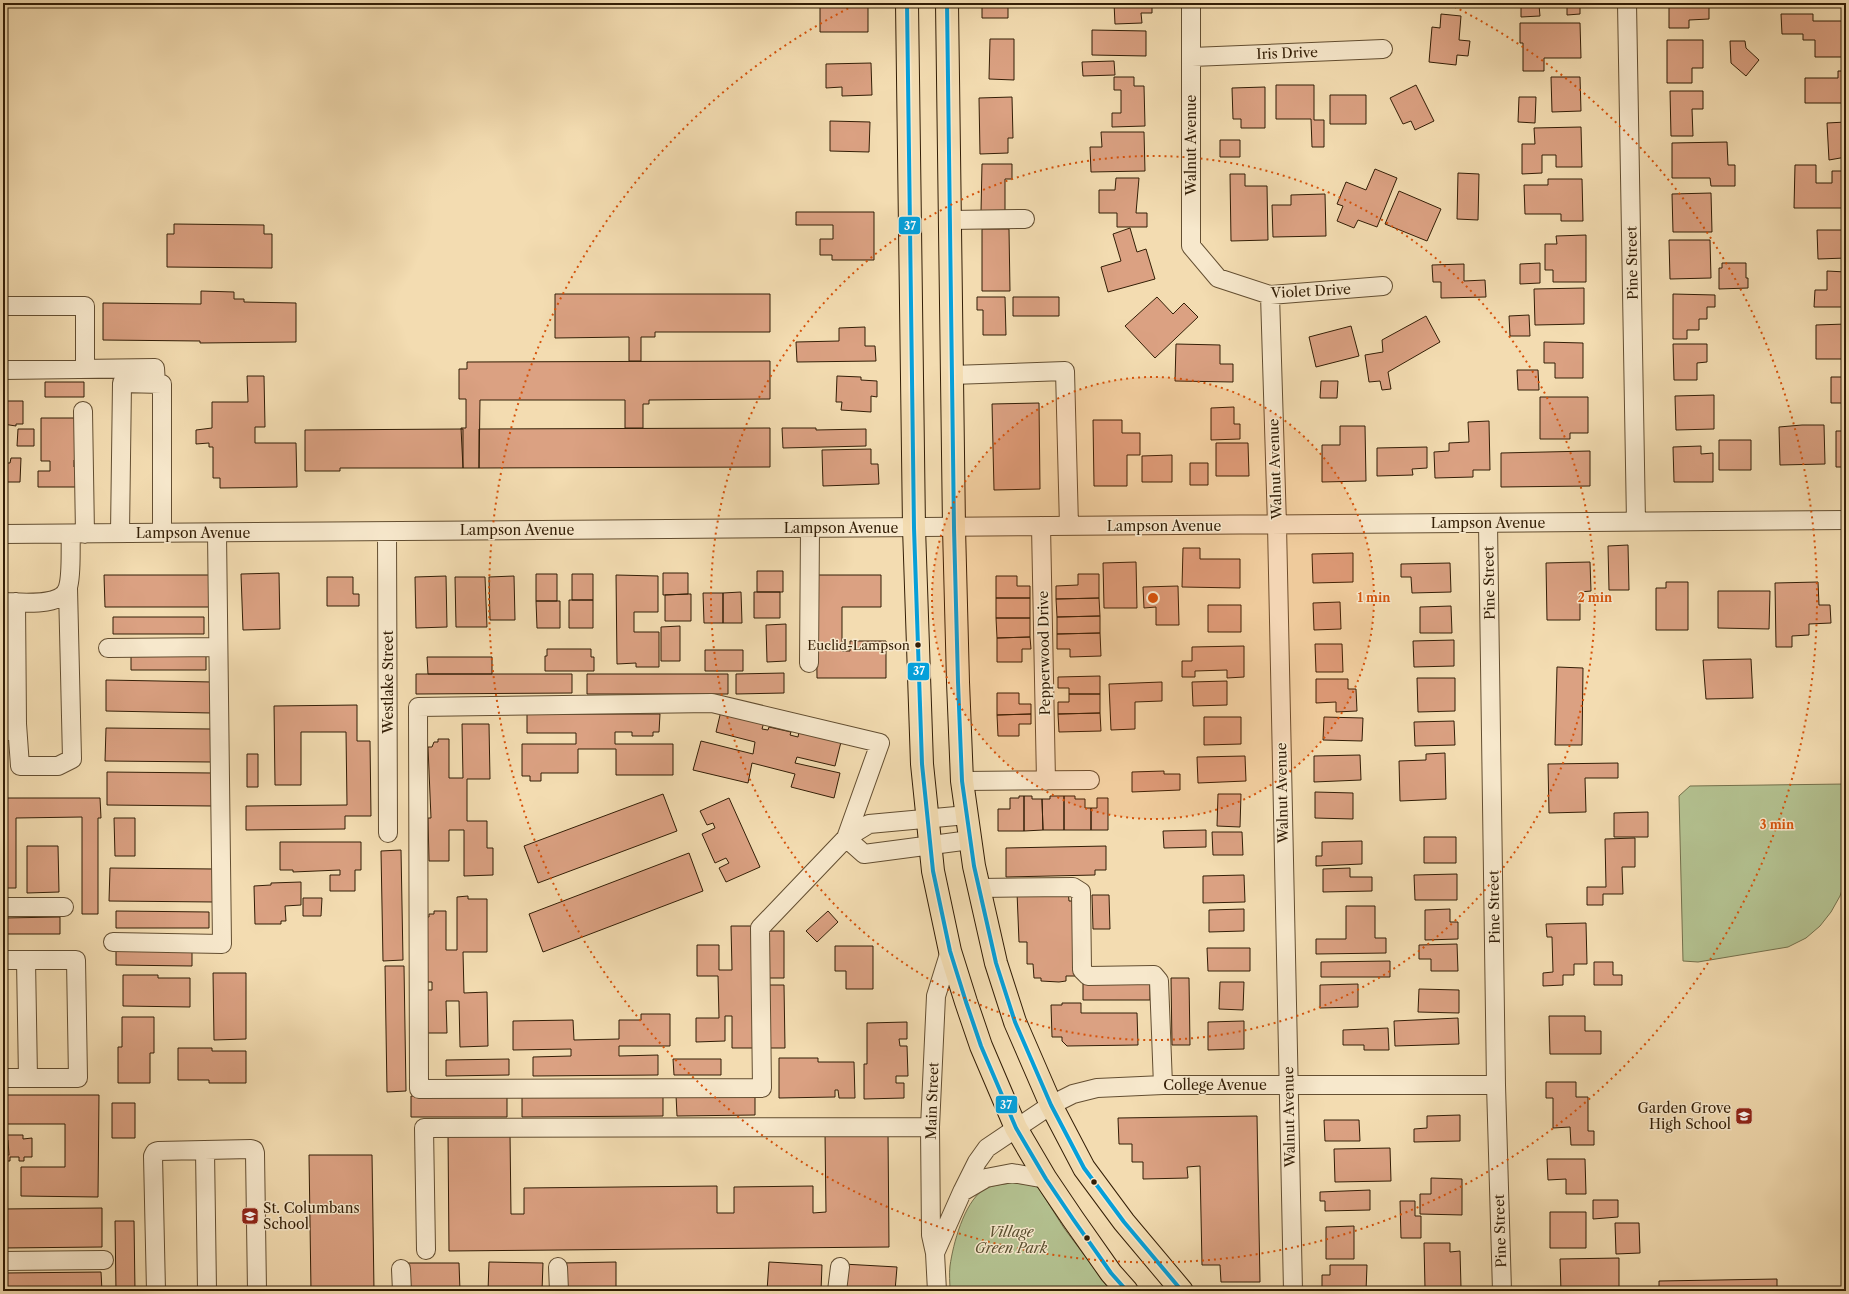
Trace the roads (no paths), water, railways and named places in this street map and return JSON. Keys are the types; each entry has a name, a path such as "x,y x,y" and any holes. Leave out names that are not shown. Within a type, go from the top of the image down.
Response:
{"main road":[{"path":"907,3 914,528 922,764 930,846 940,912 950,951 981,1046 1016,1128 1046,1178 1111,1273 1127,1291"},
{"path":"947,3 954,528 962,781 970,840 979,888 996,962 1010,1007 1051,1105 1084,1168 1124,1222 1182,1291"}],"street":[{"name":"Walnut Avenue","path":"1191,3 1191,246 1218,278"},
{"name":"Pine Street","path":"1627,3 1636,522"},
{"name":"Iris Drive","path":"1192,57 1382,49"},
{"path":"950,220 1025,219"},
{"name":"Violet Drive","path":"1218,278 1270,295 1383,286"},
{"name":"Walnut Avenue","path":"1270,295 1277,525 1293,1291"},
{"path":"3,306 85,306 85,369"},
{"path":"3,370 155,368 156,384"},
{"path":"952,375 1065,371 1069,526"},
{"path":"120,533 122,383 162,384 162,533"},
{"path":"68,588 60,598 47,602 10,602 10,728 20,766 58,766 72,759 68,588 78,534 83,411"},
{"name":"Lampson Avenue","path":"3,534 954,528 1041,526 1846,520"},
{"name":"Pine Street","path":"1488,523 1496,1085 1502,1291"},
{"name":"Pepperwood Drive","path":"1041,526 1046,781"},
{"path":"809,663 810,528"},
{"name":"Westlake Street","path":"387,532 388,833"},
{"path":"113,942 222,944 217,533"},
{"path":"108,648 218,647"},
{"path":"846,838 880,743 712,703 418,707 419,1089 762,1088 760,928 846,838 869,824 927,820 967,815"},
{"path":"962,781 1090,780"},
{"path":"846,838 864,854 970,840"},
{"path":"979,888 1073,887 1080,892 1082,970 1088,976 1154,975 1159,981 1163,1085"},
{"path":"3,907 64,907"},
{"name":"Main Street","path":"937,1291 935,1253 931,1235 930,1127 936,996 950,951"},
{"path":"3,1078 28,1078 78,1078 76,960 14,960 28,1078"},
{"name":"College Avenue","path":"1016,1128 1051,1105 1073,1094 1097,1088 1163,1085 1496,1085"},
{"path":"426,1250 424,1128 930,1127"},
{"name":"Main Street","path":"935,1253 977,1162 987,1148 1016,1128"},
{"path":"205,1150 207,1291"},
{"path":"156,1291 154,1152 205,1150 254,1150 257,1291"},
{"path":"962,1192 986,1178 1012,1173 1046,1178"},
{"path":"3,1261 104,1260"},
{"path":"837,1291 840,1266"},
{"path":"558,1267 559,1291"},
{"path":"401,1269 402,1291"}],"place":[{"name":"Euclid-Lampson","path":"918,645"},
{"name":"Garden Grove High School","path":"1744,1116"},
{"name":"St. Columbans School","path":"250,1216"}],"park label":[{"name":"Village Green Park","path":"1011,1240"}]}
